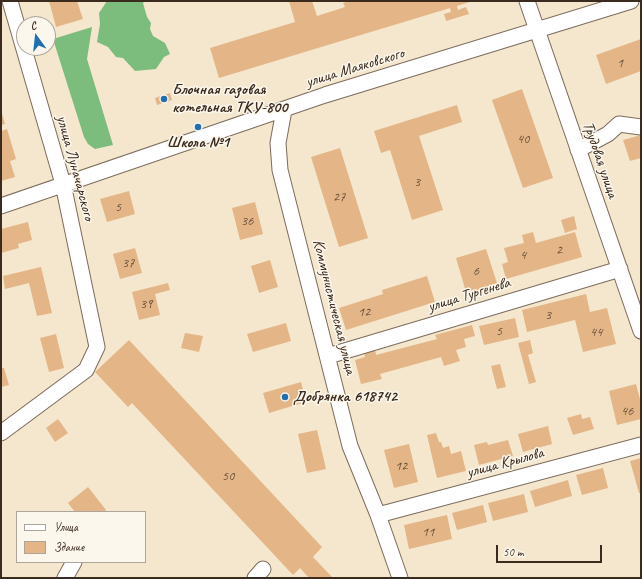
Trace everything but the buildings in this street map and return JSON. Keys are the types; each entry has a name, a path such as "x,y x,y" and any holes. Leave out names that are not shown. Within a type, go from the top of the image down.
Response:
{"street":[{"name":"улица Луначарского","path":"1,433 86,370 97,347 63,184 10,1"},
{"name":"Трудовая улица","path":"527,1 536,31 641,331"},
{"name":"улица Маяковского","path":"1,206 284,110 631,1"},
{"name":"Коммунистическая улица","path":"284,110 278,143 280,170 350,446 378,515 400,578"},
{"path":"578,150 608,134 618,124 641,127"},
{"name":"улица Тургенева","path":"328,356 620,269"},
{"name":"улица Крылова","path":"378,515 641,446"},
{"path":"65,578 73,563"}],"green space":[{"path":"107,1 145,1 143,3 147,17 151,23 150,29 153,36 165,43 170,54 164,57 156,69 135,71 123,58 116,57 108,47 97,42 100,24 99,13"},
{"path":"92,27 87,59 113,145 95,149 88,144 84,137 56,48 56,38"}],"place":[{"name":"Блочная газовая котельная ТКУ-800","path":"164,99"},
{"name":"Школа №1","path":"198,127"},
{"name":"Добрянка 618742","path":"285,397"}]}
